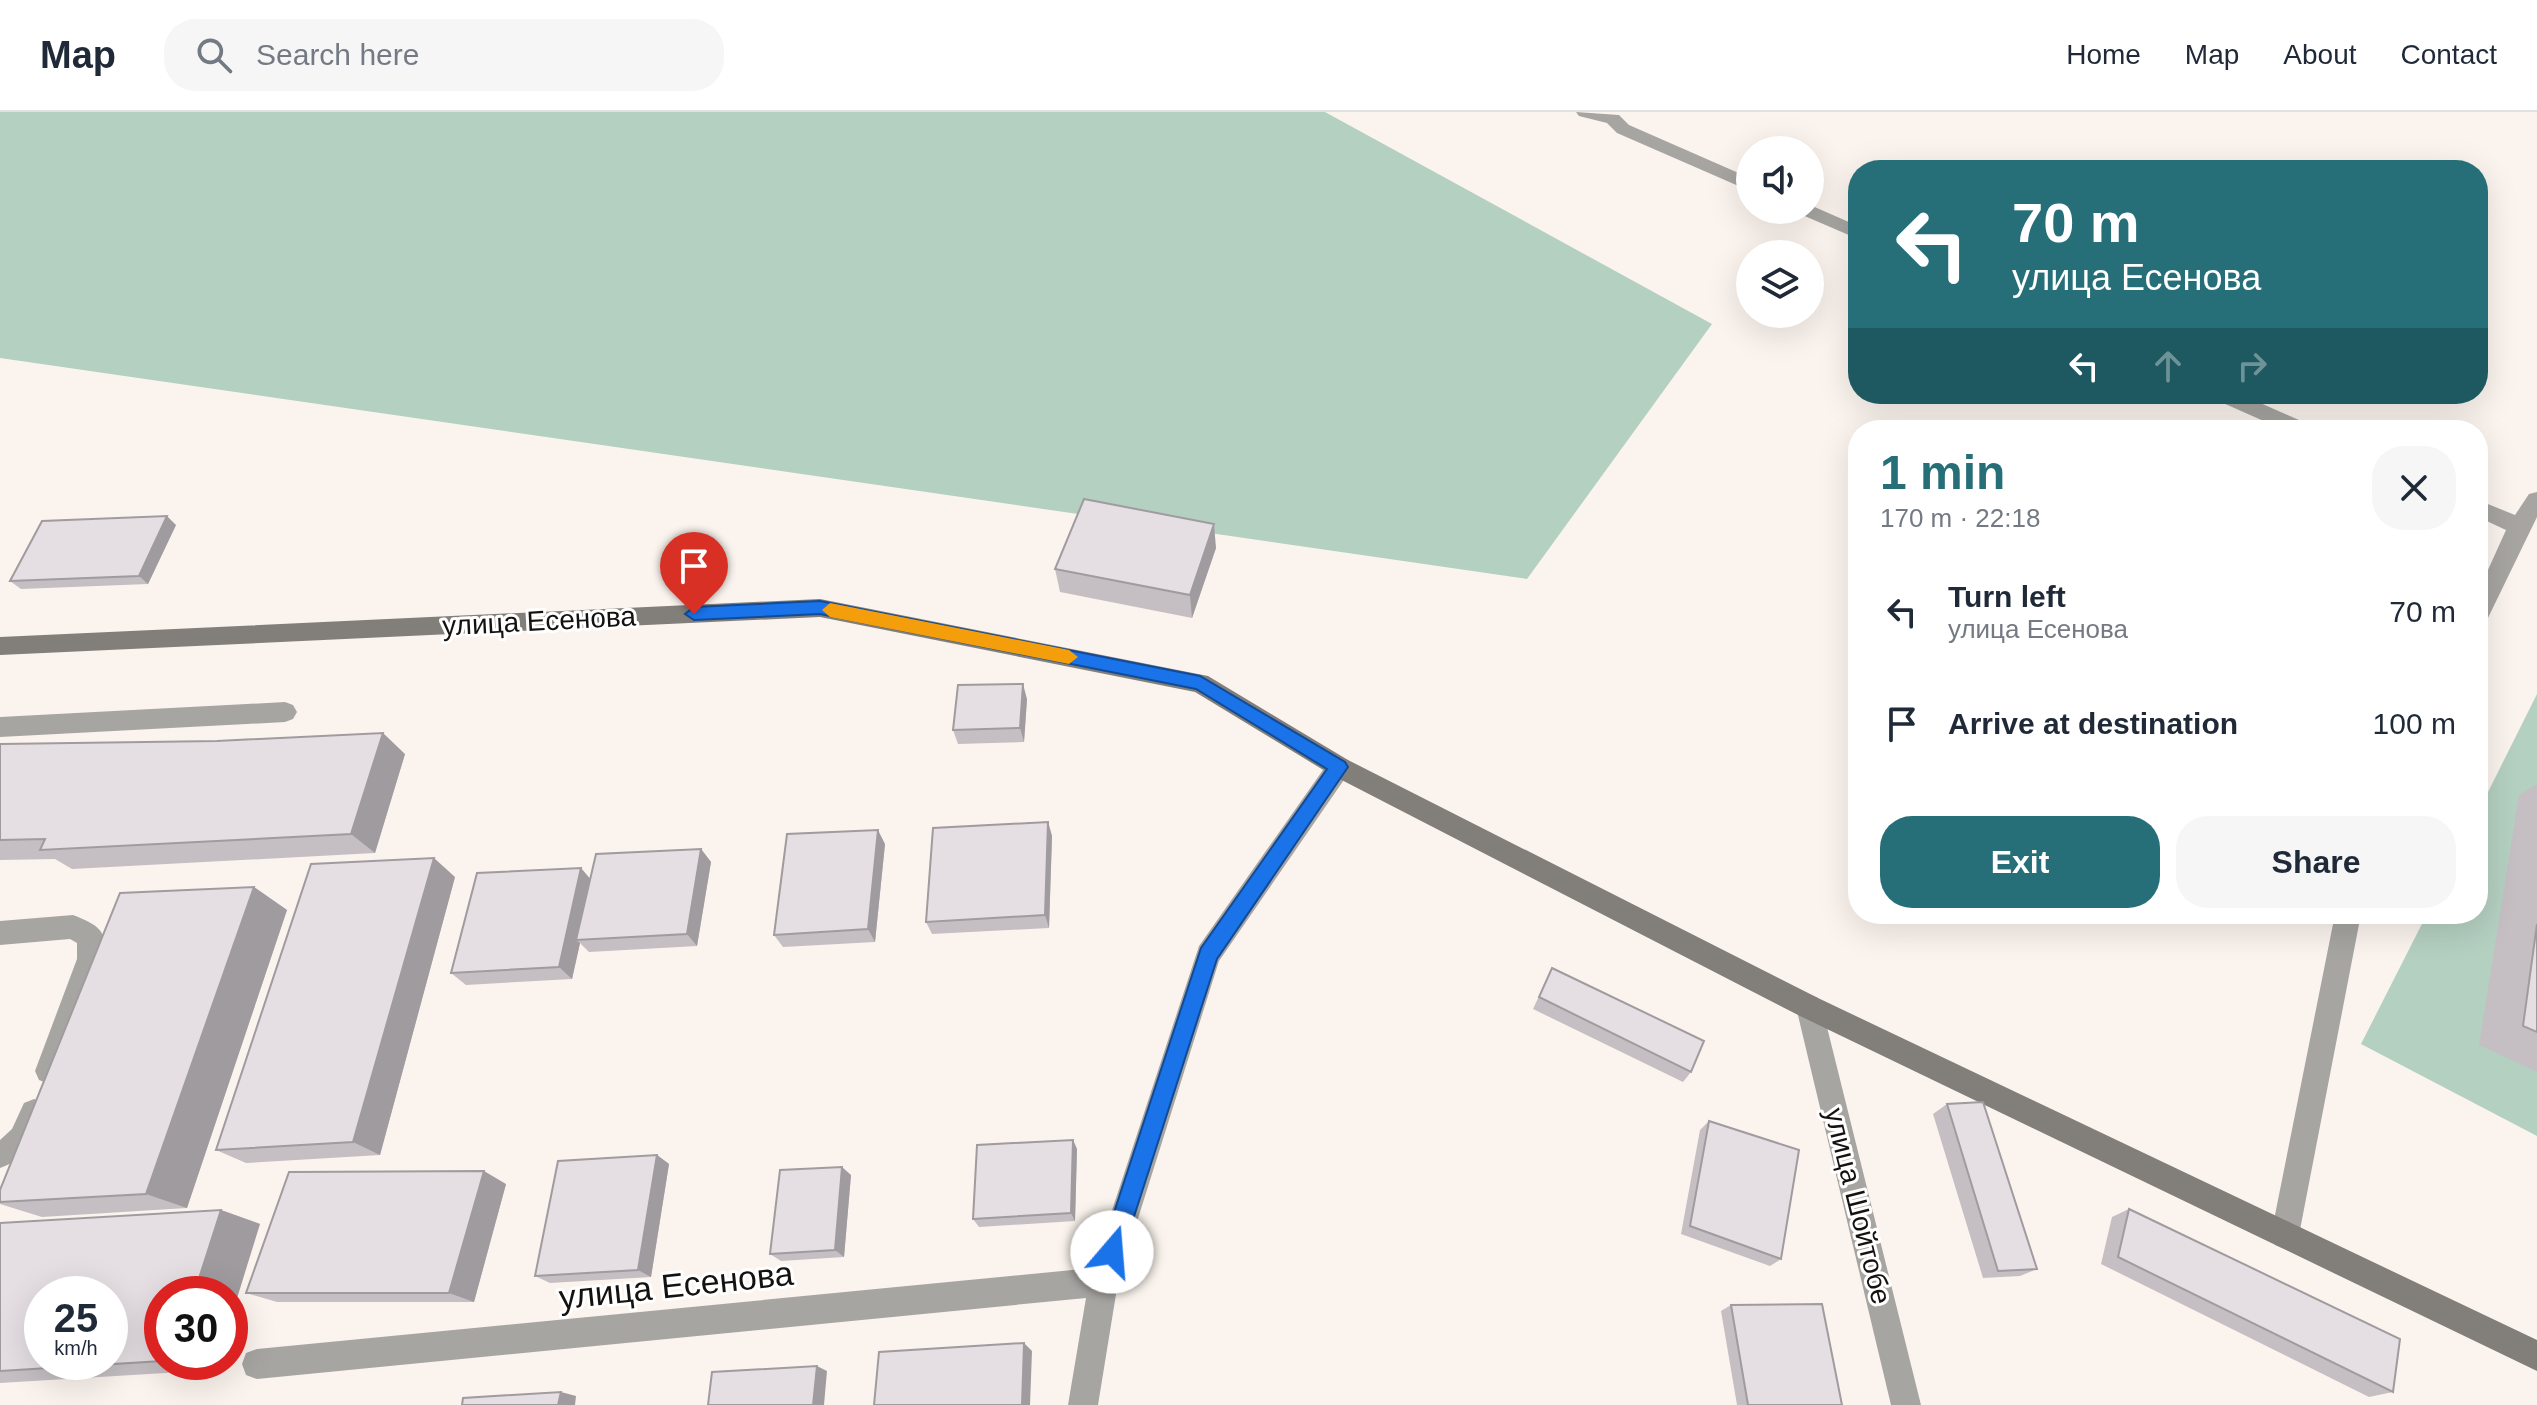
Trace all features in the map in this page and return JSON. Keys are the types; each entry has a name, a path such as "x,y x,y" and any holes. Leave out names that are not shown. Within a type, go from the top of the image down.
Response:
{"street":[{"path":"1585,112 1613,119 1623,129 1736,179"},
{"path":"1824,218 1848,229"},
{"path":"2244,404 2280,420"},
{"path":"2488,594 2519,526 2537,500"},
{"path":"2488,512 2519,526"},
{"name":"улица Есенова","path":"0,646 820,608 1200,683 1339,767 1809,1007 2537,1356"},
{"path":"0,727 285,712"},
{"path":"1083,1405 1103,1282 1208,955 1339,767"},
{"path":"2285,1235 2346,924"},
{"path":"0,933 73,927 90,937 90,959 27,1132 10,1151 0,1154"},
{"name":"улица Шойтобе","path":"1809,1007 1906,1405"},
{"name":"улица Есенова","path":"257,1364 1103,1282"}],"green space":[{"path":"0,112 1325,112 1712,324 1527,579 0,358"},
{"path":"2537,694 2537,1136 2361,1044 2422,924 2488,924 2488,792"}],"building":[{"path":"1084,499 1214,524 1190,595 1055,569"},
{"path":"167,516 139,576 10,581 42,521"},
{"path":"1023,684 1020,728 953,730 958,685"},
{"path":"383,733 351,834 40,850 45,839 0,840 0,744 217,741"},
{"path":"1048,822 1045,915 926,922 933,828"},
{"path":"878,830 868,929 774,935 787,834"},
{"path":"701,849 687,934 576,940 596,854"},
{"path":"434,858 353,1142 216,1150 311,864"},
{"path":"581,868 559,967 451,973 477,873"},
{"path":"254,887 146,1194 0,1202 0,1190 120,893"},
{"path":"2537,924 2537,1032 2523,1026"},
{"path":"1552,968 1704,1041 1691,1072 1539,997"},
{"path":"1983,1102 2037,1269 1998,1271 1947,1104"},
{"path":"1709,1121 1799,1150 1781,1259 1690,1226"},
{"path":"1073,1140 1071,1213 973,1219 977,1145"},
{"path":"657,1155 638,1270 535,1276 558,1161"},
{"path":"842,1167 835,1250 770,1254 780,1170"},
{"path":"484,1171 449,1293 248,1293 289,1172"},
{"path":"2129,1209 2400,1339 2393,1392 2118,1257"},
{"path":"221,1210 200,1276 144,1276 144,1362 128,1363 128,1276 24,1276 24,1370 0,1371 0,1223"},
{"path":"1822,1304 1842,1405 1748,1405 1731,1305"},
{"path":"1024,1343 1022,1405 874,1405 879,1352"},
{"path":"817,1366 813,1405 708,1405 712,1372"},
{"path":"561,1392 558,1405 462,1405 463,1398"}],"slow traffic":[{"path":"830,610 1069,657"}],"route":[{"path":"694,614 820,608 1200,683 1339,767 1208,955 1112,1252"}]}
